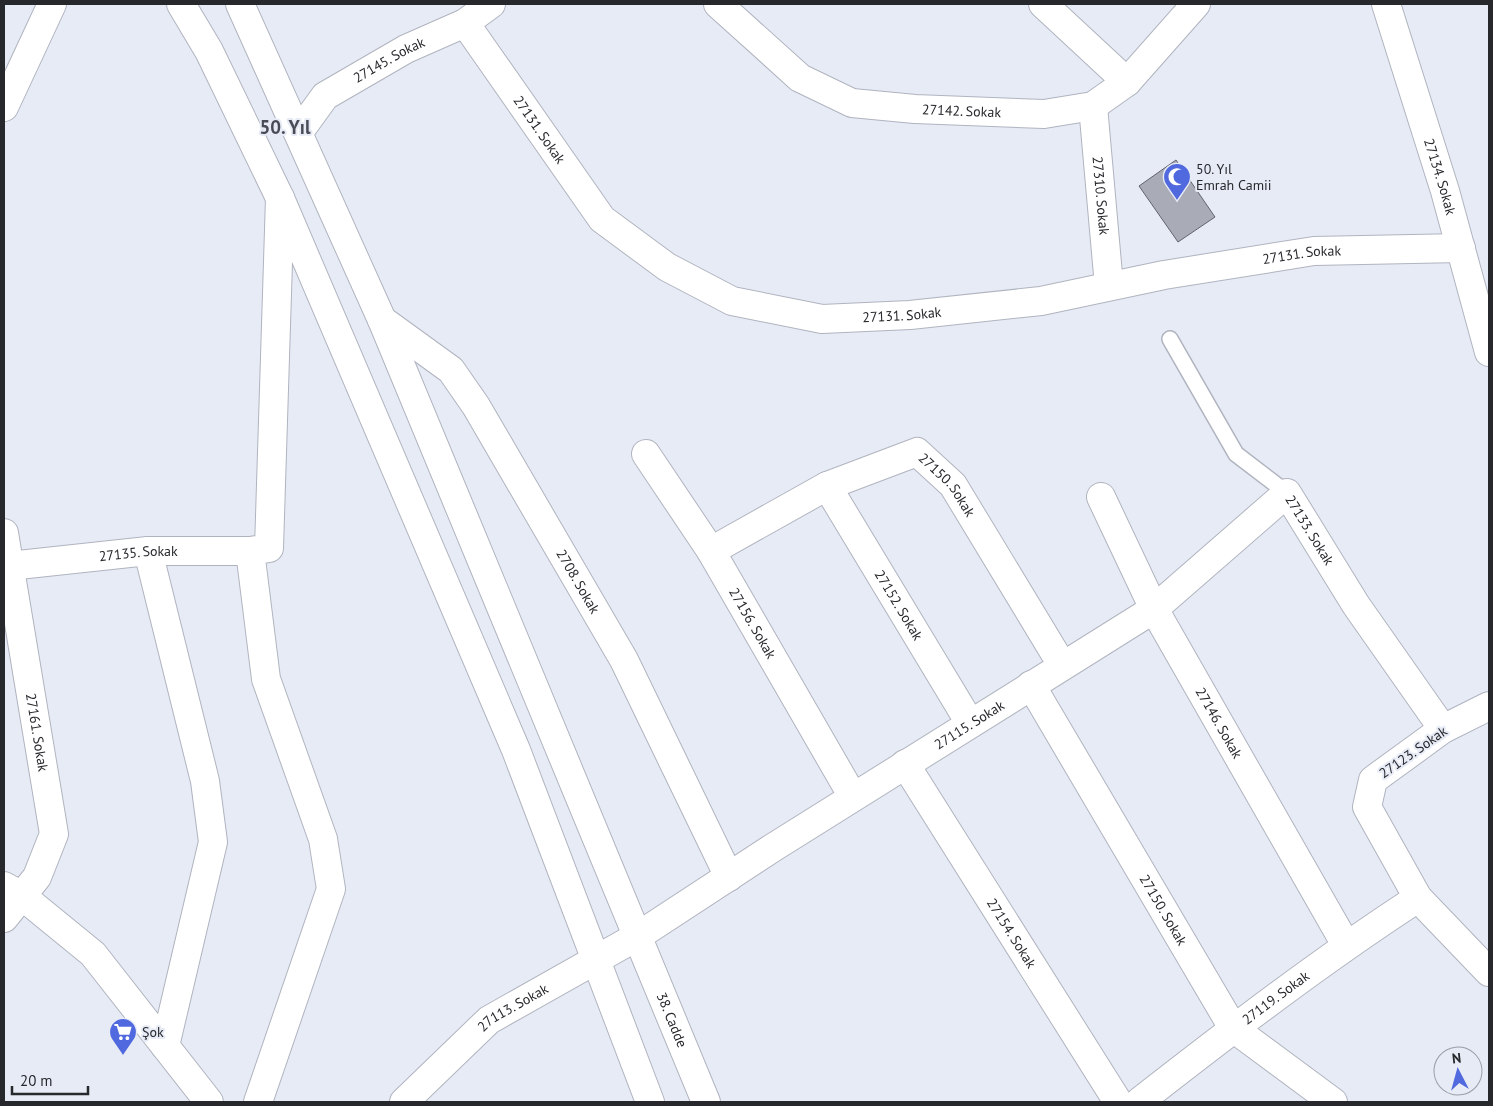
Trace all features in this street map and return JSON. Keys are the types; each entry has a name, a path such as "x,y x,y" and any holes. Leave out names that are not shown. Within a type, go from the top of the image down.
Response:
{"street":[{"path":"4,107 52,4"},
{"path":"181,4 210,51 280,198 516,750 650,1102"},
{"name":"38. Cadde","path":"240,4 382,320 706,1102"},
{"name":"27145. Sokak","path":"299,132 326,96 406,49 466,22 491,4"},
{"name":"27142. Sokak","path":"718,4 800,78 852,102 916,108 1044,114 1093,106 1127,82 1196,4"},
{"path":"1043,4 1127,82"},
{"name":"27134. Sokak","path":"1386,4 1461,248 1489,352"},
{"name":"27131. Sokak","path":"466,22 602,219 668,268 732,301 822,319 910,315 1040,301 1164,274 1314,251 1461,248"},
{"name":"27310. Sokak","path":"1093,106 1109,286"},
{"path":"258,1102 331,889 323,839 266,680 260,549 280,198"},
{"name":"2708. Sokak","path":"382,320 451,370 476,406 624,660 729,878"},
{"name":"27150. Sokak","path":"711,552 826,486 917,452 953,484 1062,665"},
{"name":"27156. Sokak","path":"646,454 711,552 853,797"},
{"name":"27152. Sokak","path":"826,486 970,723"},
{"name":"27115. Sokak","path":"638,936 905,764 1154,609 1287,493"},
{"name":"27133. Sokak","path":"1287,493 1356,606 1443,729"},
{"name":"27146. Sokak","path":"1101,496 1154,609 1346,945"},
{"name":"27161. Sokak","path":"4,533 54,834 37,877 13,891 4,918"},
{"name":"27135. Sokak","path":"9,566 148,551 260,549"},
{"path":"148,551 205,781 213,842 165,1046"},
{"name":"27150. Sokak","path":"1031,685 1233,1028 1333,1102"},
{"name":"27123. Sokak","path":"1489,706 1443,729 1373,780 1367,807 1418,898 1489,972"},
{"name":"27154. Sokak","path":"905,764 1118,1102"},
{"path":"13,891 93,954 209,1102"},
{"name":"27119. Sokak","path":"1139,1102 1233,1028 1346,945 1418,898"},
{"name":"27113. Sokak","path":"404,1102 489,1020 638,936"}],"lane":[{"name":"27133. Sokak","path":"1170,340 1236,454 1287,493"}],"building":[{"name":"50. Yıl Emrah Camii","path":"1176,160 1215,217 1178,242 1139,186"}],"place":[{"name":"50. Yıl Emrah Camii","path":"1177,201"},
{"name":"Şok","path":"123,1056"}],"district":[{"name":"50. Yıl","path":"285,127"}]}
